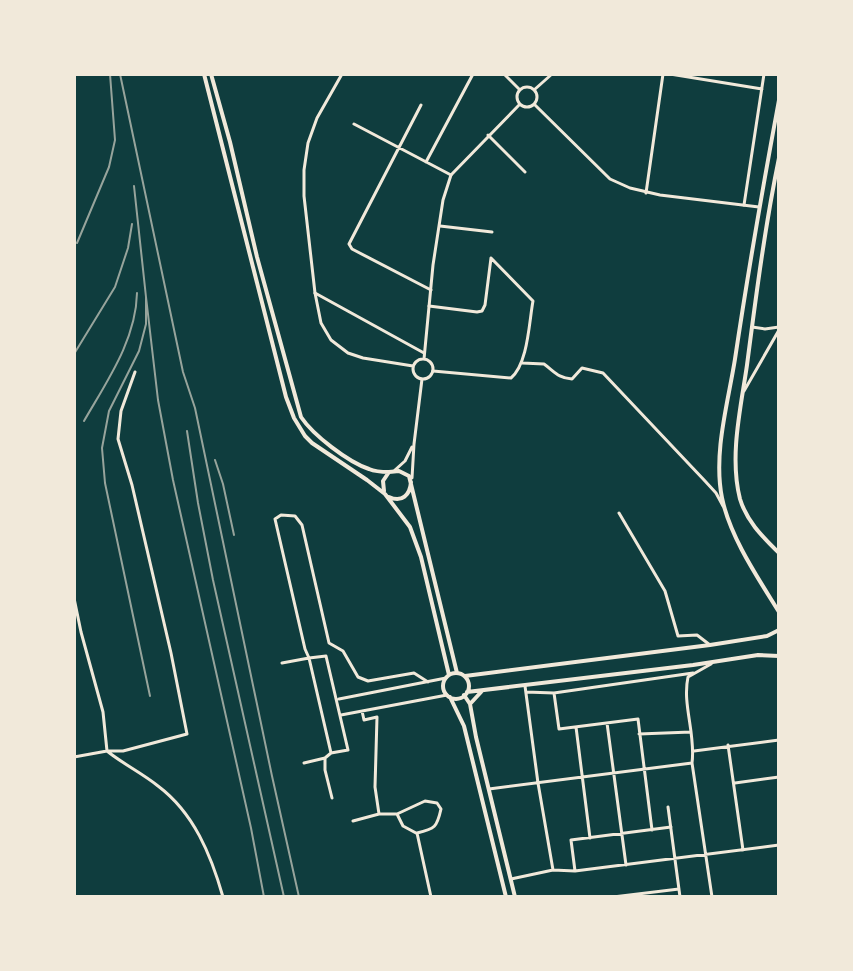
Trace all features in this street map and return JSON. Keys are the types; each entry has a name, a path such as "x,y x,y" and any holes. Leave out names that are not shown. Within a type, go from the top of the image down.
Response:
{"main road":[{"path":"204,74 286,397 294,418 312,443 391,498 403,499 411,490 411,482"},
{"path":"211,74 296,405 314,433 366,469 406,473 411,482 457,673"},
{"path":"779,100 720,454 720,488 731,527 779,612"},
{"path":"779,158 752,327 737,454 740,498 750,522 779,553"},
{"path":"392,472 383,481 382,487 410,527 421,557 447,677 443,685 464,726 506,897"},
{"path":"447,677 457,673 465,676 710,645 767,636 779,630"},
{"path":"449,696 458,698 482,691 526,689 758,655 779,656"},
{"path":"465,676 469,684 466,694 515,897"},
{"path":"470,704 482,691"}],"street":[{"path":"342,74 317,118 308,143 304,170 304,196 321,323 331,340 348,353 413,366"},
{"path":"426,162 473,74"},
{"path":"504,74 519,89"},
{"path":"534,90 552,74"},
{"path":"646,193 663,74"},
{"path":"670,74 762,89"},
{"path":"744,205 764,74"},
{"path":"526,86 534,90 537,97 534,104 528,107 520,104 516,97 519,89 526,86"},
{"path":"424,356 443,200 451,175 520,104"},
{"path":"534,104 610,179 646,193 759,207"},
{"path":"421,105 349,244 352,249 431,290"},
{"path":"354,124 451,175"},
{"path":"488,135 525,172"},
{"path":"440,226 492,232"},
{"path":"429,306 482,311 491,258 533,301 522,363 511,378 433,371"},
{"path":"315,293 424,356 431,363 433,371"},
{"path":"752,327 779,328"},
{"path":"743,395 779,328"},
{"path":"413,366 424,356"},
{"path":"522,363 544,364 564,379 572,379 582,368 603,373 716,493 725,510"},
{"path":"413,366 415,374 422,379"},
{"path":"422,379 433,371"},
{"path":"74,757 123,751 187,734 132,485 118,439 121,411 135,372"},
{"path":"411,482 422,379"},
{"path":"392,472 405,461 414,444"},
{"path":"619,513 665,591 678,636 697,635 710,645"},
{"path":"331,753 275,519 281,515 295,516 302,525 329,643 343,651 358,677 368,681 414,673 428,682"},
{"path":"74,598 103,712 107,751 159,786 178,804 200,833 223,897"},
{"path":"282,663 326,656 338,700 348,750 304,763"},
{"path":"712,897 692,763 694,751 686,689 688,677 717,661"},
{"path":"553,870 526,689 554,693 694,672"},
{"path":"338,700 447,677"},
{"path":"554,693 559,729 638,719 652,830"},
{"path":"341,715 449,696"},
{"path":"362,711 364,720 377,717 375,787 379,814"},
{"path":"607,723 626,865"},
{"path":"576,727 590,838"},
{"path":"639,734 691,732"},
{"path":"694,751 779,740"},
{"path":"728,745 743,850"},
{"path":"325,758 332,798"},
{"path":"489,789 692,763"},
{"path":"735,783 779,777"},
{"path":"353,821 379,814 397,814 425,801 437,803 441,809 432,830 417,833 403,826 397,814"},
{"path":"668,807 680,897"},
{"path":"575,871 571,840 671,827"},
{"path":"417,833 431,897"},
{"path":"511,879 553,870 575,871 779,845"},
{"path":"615,897 679,889"}],"railway":[{"path":"77,243 109,167 115,140 110,74"},
{"path":"120,74 299,897"},
{"path":"134,186 146,324 139,351 109,411 102,448 105,483 150,696"},
{"path":"74,354 115,287 132,224"},
{"path":"84,421 126,344 137,293"},
{"path":"146,297 158,400 173,480 264,897"},
{"path":"187,431 213,580 284,897"},
{"path":"215,460 234,535"}]}
